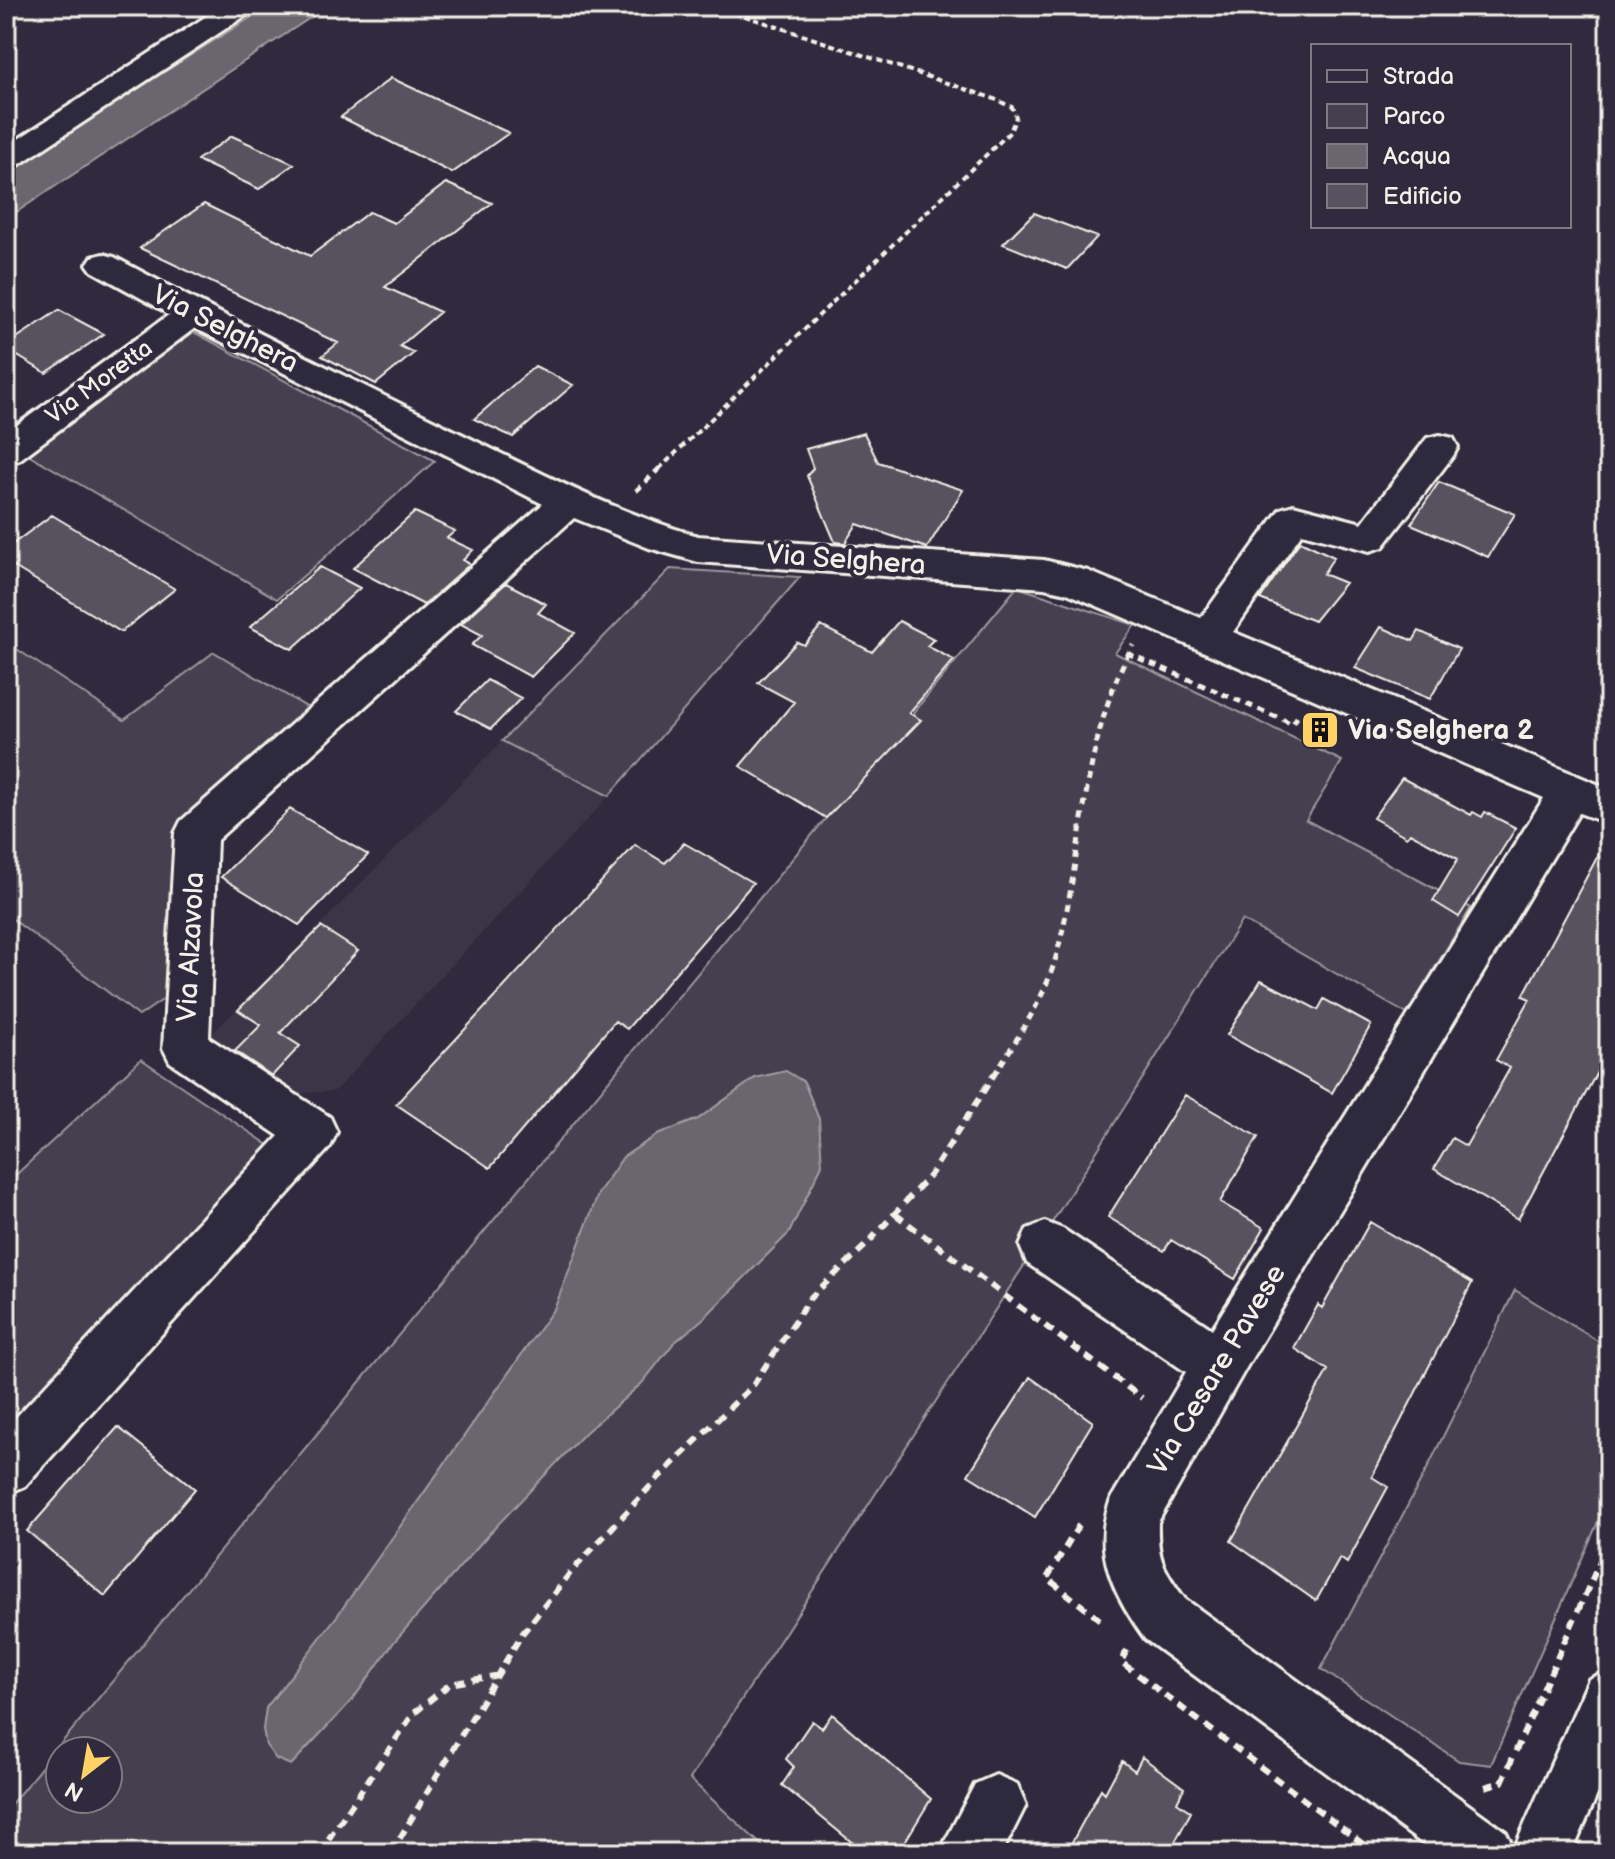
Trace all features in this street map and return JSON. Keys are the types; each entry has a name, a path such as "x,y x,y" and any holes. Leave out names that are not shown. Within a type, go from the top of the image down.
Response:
{"street":[{"path":"6,160 241,6"},
{"name":"Via Selghera","path":"103,264 192,314 588,510 649,536 698,549 1044,574 1075,581 1597,795"},
{"name":"Via Moretta","path":"6,451 192,314"},
{"path":"1208,637 1293,518 1370,538 1440,447"},
{"name":"Via Alzavola","path":"6,1467 313,1132 186,1048 196,833 588,510"},
{"name":"Via Cesare Pavese","path":"1485,1853 1165,1619 1141,1586 1130,1552 1131,1516 1219,1364 1597,795"},
{"path":"1045,1246 1219,1364"},
{"path":"1542,1853 1609,1699"}],"path":[{"path":"588,510 771,364 999,144 1010,132 1016,117 1012,107 992,98 715,6"},
{"path":"391,1853 522,1634 571,1572 659,1477 754,1384 810,1298 866,1245 931,1174 1035,1011 1056,958 1098,743 1115,677 1154,614"},
{"path":"1479,1787 1493,1787 1502,1782 1609,1541"},
{"path":"319,1853 413,1714 450,1684 499,1675"},
{"path":"1604,1853 1609,1842"}],"shaded area":[{"path":"502,741 609,796 335,1091 290,1094 203,1043"}],"green space":[{"path":"190,330 435,461 277,599 26,453"},
{"path":"670,569 800,577 609,796 502,741"},
{"path":"1017,587 1135,625 1115,653 1342,761 1306,820 1471,908 1407,1014 1242,920 1053,1221 690,1779 770,1853 6,1853 6,1810 44,1764 44,1815 124,1815 124,1735 68,1735"},
{"path":"6,642 124,720 214,652 313,711 178,835 171,994 139,1016 6,914"},
{"path":"141,1059 270,1146 14,1434 6,1427 6,1184"},
{"path":"1515,1290 1609,1348 1609,1497 1491,1765 1459,1761 1321,1669 1428,1467"}],"water":[{"path":"269,6 328,6 6,219 6,171"},
{"path":"786,1071 804,1082 819,1119 822,1165 789,1233 704,1318 674,1343 642,1383 586,1432 487,1536 394,1642 353,1699 291,1765 276,1759 266,1745 263,1729 266,1708 337,1616 555,1307 599,1192 623,1157 657,1135 698,1119 755,1078"}],"building":[{"path":"391,78 509,133 452,173 341,117"},
{"path":"232,136 294,164 259,189 197,160"},
{"path":"446,183 492,203 385,287 440,312 400,346 414,353 376,384 322,356 338,343 140,248 204,204 310,256 369,212 394,223"},
{"path":"1034,213 1097,237 1067,269 1003,244"},
{"path":"59,310 104,334 46,373 6,349 6,345"},
{"path":"535,366 573,385 513,437 474,419"},
{"path":"864,433 878,462 963,490 927,548 857,524 845,543 835,542 807,476 813,468 806,449"},
{"path":"1439,482 1515,514 1488,557 1411,524"},
{"path":"415,512 455,531 447,538 473,550 463,560 470,564 424,605 353,568"},
{"path":"52,515 175,589 121,632 6,562 6,549"},
{"path":"1300,541 1334,557 1323,574 1345,583 1314,621 1260,599"},
{"path":"320,567 360,588 292,649 250,627"},
{"path":"506,583 546,604 538,613 575,633 531,677 472,645 482,635 461,624"},
{"path":"899,621 934,639 927,646 954,660 909,713 921,720 826,818 740,766 794,702 758,683 797,642 804,645 821,626 872,652"},
{"path":"1381,627 1413,641 1419,631 1459,649 1430,699 1355,668"},
{"path":"487,680 521,698 491,729 456,711"},
{"path":"1402,778 1471,815 1473,812 1482,817 1485,812 1516,828 1459,917 1433,901 1458,859 1410,833 1407,837 1373,818"},
{"path":"290,809 368,855 299,925 221,877"},
{"path":"1609,835 1609,1050 1518,1219 1434,1169 1452,1138 1466,1146 1510,1068 1496,1060 1530,999 1523,996"},
{"path":"684,843 753,883 627,1029 615,1021 490,1168 396,1104 635,845 665,863"},
{"path":"321,927 358,951 280,1033 300,1046 272,1076 235,1051 261,1025 238,1010"},
{"path":"1261,980 1318,1010 1324,999 1371,1025 1332,1093 1227,1035"},
{"path":"1185,1095 1258,1137 1220,1202 1264,1228 1235,1279 1171,1240 1164,1251 1108,1217"},
{"path":"1370,1222 1472,1283 1372,1477 1388,1487 1347,1563 1340,1558 1316,1601 1231,1541 1328,1370 1294,1348 1318,1305 1322,1308"},
{"path":"1030,1377 1093,1422 1035,1517 968,1475"},
{"path":"118,1427 195,1489 105,1596 27,1531"},
{"path":"832,1714 931,1799 898,1853 865,1853 782,1785 794,1767 786,1759 812,1721 822,1728"},
{"path":"1142,1757 1184,1788 1177,1802 1191,1812 1169,1853 1066,1853 1101,1789 1105,1793 1122,1761 1135,1771"}],"place":[{"name":"Via Selghera 2","path":"1320,730"}]}
